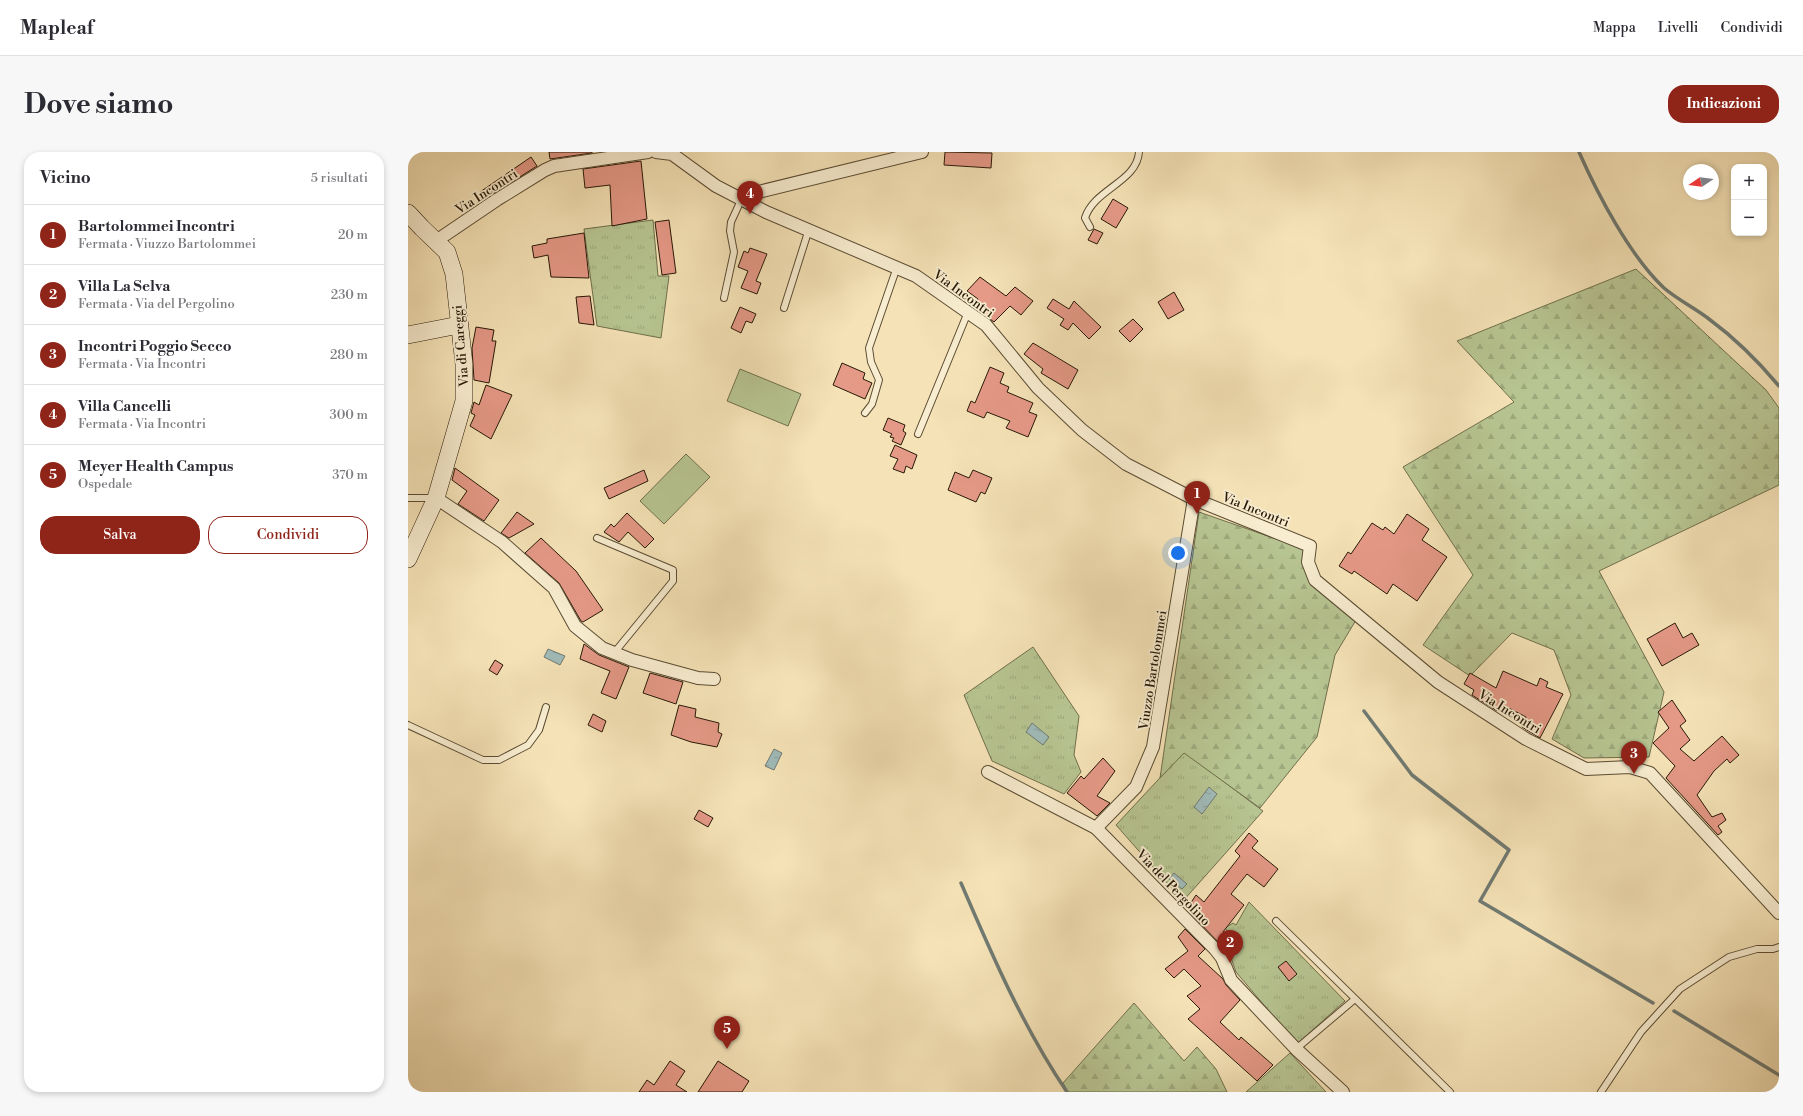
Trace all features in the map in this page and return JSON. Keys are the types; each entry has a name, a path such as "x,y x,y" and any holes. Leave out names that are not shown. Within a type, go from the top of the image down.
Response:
{"street":[{"name":"Via Incontri","path":"436,242 498,199 554,166 648,152"},
{"name":"Via Incontri","path":"656,152 672,154 716,186 745,199 766,212 810,229 916,276 986,325 1038,388 1082,430 1126,464 1194,499 1310,546 1308,562 1315,580 1438,682 1526,739 1586,769 1630,767 1650,773 1779,913"},
{"path":"745,199 750,194 922,152"},
{"name":"Via di Careggi","path":"408,213 447,252 454,274 464,364 464,401 436,498 408,559"},
{"path":"408,335 459,325"},
{"path":"436,498 502,542 554,588 575,626 602,648 632,660 691,676 714,679"},
{"name":"Viuzzo Bartolommei","path":"1096,828 1136,787 1153,747 1194,499"},
{"name":"Via del Pergolino","path":"988,772 1096,828 1215,949 1222,958 1231,980 1296,1050 1343,1092"}],"lane":[{"path":"1090,227 1085,218 1087,213 1103,193 1135,169 1139,161 1139,152"},
{"path":"724,298 734,252 730,231 731,222 745,199"},
{"path":"784,308 810,229"},
{"path":"864,413 872,404 879,380 871,362 869,348 897,267"},
{"path":"918,434 968,312"},
{"path":"408,498 436,498"},
{"path":"597,538 673,570 673,581 614,653"},
{"path":"408,724 483,760 499,760 528,745 539,730 546,707"},
{"path":"1276,921 1450,1092"},
{"path":"1601,1092 1641,1032 1680,988 1729,957 1757,949 1773,949 1779,947"},
{"path":"1296,1050 1355,999"}],"green space":[{"path":"653,220 658,276 669,276 661,338 597,326 584,229"},
{"path":"1636,269 1766,390 1779,408 1779,485 1599,571 1664,692 1649,757 1584,758 1552,739 1571,695 1554,650 1512,633 1470,676 1423,645 1473,575 1403,467 1514,402 1457,341"},
{"path":"740,369 801,394 788,426 727,401"},
{"path":"686,454 710,477 664,524 640,501"},
{"path":"1199,512 1305,549 1304,566 1356,620 1335,655 1317,737 1260,808 1184,753 1160,778"},
{"path":"1033,647 1079,716 1074,755 1081,772 1064,794 992,761 964,695"},
{"path":"1184,752 1263,811 1183,901 1116,825"},
{"path":"1249,902 1345,1001 1297,1044 1236,972 1229,952 1237,944 1225,928 1233,923 1236,925"},
{"path":"1134,1003 1184,1061 1197,1047 1216,1069 1227,1092 1068,1092 1063,1083"},
{"path":"1290,1053 1326,1092 1246,1092"}],"water":[{"path":"548,649 565,656 560,665 544,657"},
{"path":"1032,723 1049,737 1043,745 1026,732"},
{"path":"774,749 782,753 774,770 765,766"},
{"path":"1209,787 1217,794 1202,814 1194,807"},
{"path":"1174,873 1187,884 1182,889 1169,879"}],"building":[{"path":"549,152 592,152 592,153 550,159"},
{"path":"945,152 992,153 991,168 944,165"},
{"path":"531,157 537,166 485,199 480,192"},
{"path":"641,161 647,219 612,226 610,185 585,188 583,169"},
{"path":"1113,199 1128,208 1116,228 1101,219"},
{"path":"669,220 676,273 662,275 655,222"},
{"path":"1094,229 1103,233 1097,244 1088,240"},
{"path":"584,233 589,278 551,277 548,255 534,258 532,246 547,243 547,239"},
{"path":"750,248 767,254 756,281 761,283 757,294 741,288 748,271 738,267 744,251 748,253"},
{"path":"980,277 1006,296 1015,287 1033,301 1021,315 1010,306 994,322 972,306 978,299 967,291"},
{"path":"1174,292 1184,310 1168,319 1158,302"},
{"path":"590,296 594,325 579,323 576,297"},
{"path":"1053,299 1069,309 1074,301 1101,327 1089,339 1073,323 1068,330 1060,325 1064,319 1047,308"},
{"path":"740,307 756,314 752,323 746,321 741,333 731,328"},
{"path":"1133,319 1143,329 1130,342 1119,331"},
{"path":"476,327 494,330 492,341 496,341 489,383 474,380 472,348"},
{"path":"1033,343 1078,370 1068,389 1041,373 1043,369 1024,354"},
{"path":"842,363 865,373 863,379 872,383 865,399 833,385"},
{"path":"990,367 1004,373 1000,383 1009,387 1007,392 1033,403 1029,412 1037,415 1028,437 1006,428 1010,421 987,412 984,418 967,411 971,401 975,403"},
{"path":"486,385 512,395 491,439 470,426 475,415 471,413 474,402 479,405"},
{"path":"888,418 905,425 903,431 906,433 901,445 892,441 894,438 890,437 892,434 883,430"},
{"path":"895,445 917,455 912,469 906,466 904,473 893,469 898,459 890,456"},
{"path":"455,468 499,500 484,521 458,504 467,491 452,480"},
{"path":"644,470 648,481 609,499 604,488"},
{"path":"973,470 992,478 985,494 981,492 976,502 948,490 955,472 969,478"},
{"path":"517,512 534,524 509,538 501,533"},
{"path":"627,513 654,539 645,548 628,532 619,542 604,532 611,524 614,527"},
{"path":"1407,514 1429,529 1422,540 1447,557 1417,601 1393,584 1387,594 1354,571 1352,574 1339,566 1348,552 1351,554 1372,523 1383,530 1385,527 1394,534"},
{"path":"541,538 576,571 603,610 583,622 581,621 559,583 525,553"},
{"path":"1675,623 1683,638 1692,633 1699,645 1662,666 1647,639"},
{"path":"584,644 599,655 629,667 616,699 601,693 610,671 580,659"},
{"path":"495,660 503,665 497,675 489,670"},
{"path":"1503,671 1537,686 1540,678 1548,682 1546,687 1563,694 1540,738 1522,727 1526,717 1501,704 1497,711 1472,695 1474,690 1464,684 1470,673 1496,688"},
{"path":"650,673 683,682 676,704 643,693"},
{"path":"1672,700 1686,721 1680,726 1690,740 1680,749 1694,761 1722,736 1739,755 1730,763 1727,759 1714,771 1697,795 1712,817 1722,813 1726,820 1718,826 1722,832 1718,835 1666,778 1675,766 1653,743 1669,728 1658,712"},
{"path":"679,705 696,709 695,717 719,723 718,732 722,734 717,747 691,742 671,735"},
{"path":"593,714 606,721 602,732 588,725"},
{"path":"1103,758 1115,771 1097,796 1110,803 1097,816 1067,793 1081,776 1084,779"},
{"path":"699,810 713,818 708,827 694,819"},
{"path":"1249,833 1258,841 1252,848 1278,869 1264,887 1247,874 1231,894 1244,905 1223,932 1229,937 1223,947 1191,914 1196,909 1190,904 1196,895 1204,902 1240,856 1235,851"},
{"path":"1185,929 1205,949 1198,956 1223,979 1226,985 1240,1000 1220,1022 1239,1040 1241,1037 1273,1065 1257,1081 1188,1019 1200,1009 1187,996 1201,986 1184,969 1174,978 1165,969 1188,951 1178,937"},
{"path":"1286,961 1297,974 1289,981 1278,967"},
{"path":"670,1061 685,1071 676,1085 687,1092 639,1092 647,1080 654,1085"},
{"path":"718,1061 749,1081 742,1092 698,1092"}],"waterway":[{"path":"1579,152 1616,224 1651,275 1669,292 1704,315 1728,334 1755,359 1779,386"},
{"path":"1364,711 1412,775 1509,850 1480,901 1653,1003"},
{"path":"961,883 1022,1016 1036,1042 1067,1092"},
{"path":"1674,1011 1779,1075"}],"place":[{"name":"Villa Cancelli","path":"750,214"},
{"name":"Bartolommei Incontri","path":"1197,514"},
{"name":"Incontri Poggio Secco","path":"1634,774"},
{"name":"Villa La Selva","path":"1230,963"},
{"name":"Meyer Health Campus","path":"727,1049"}]}
